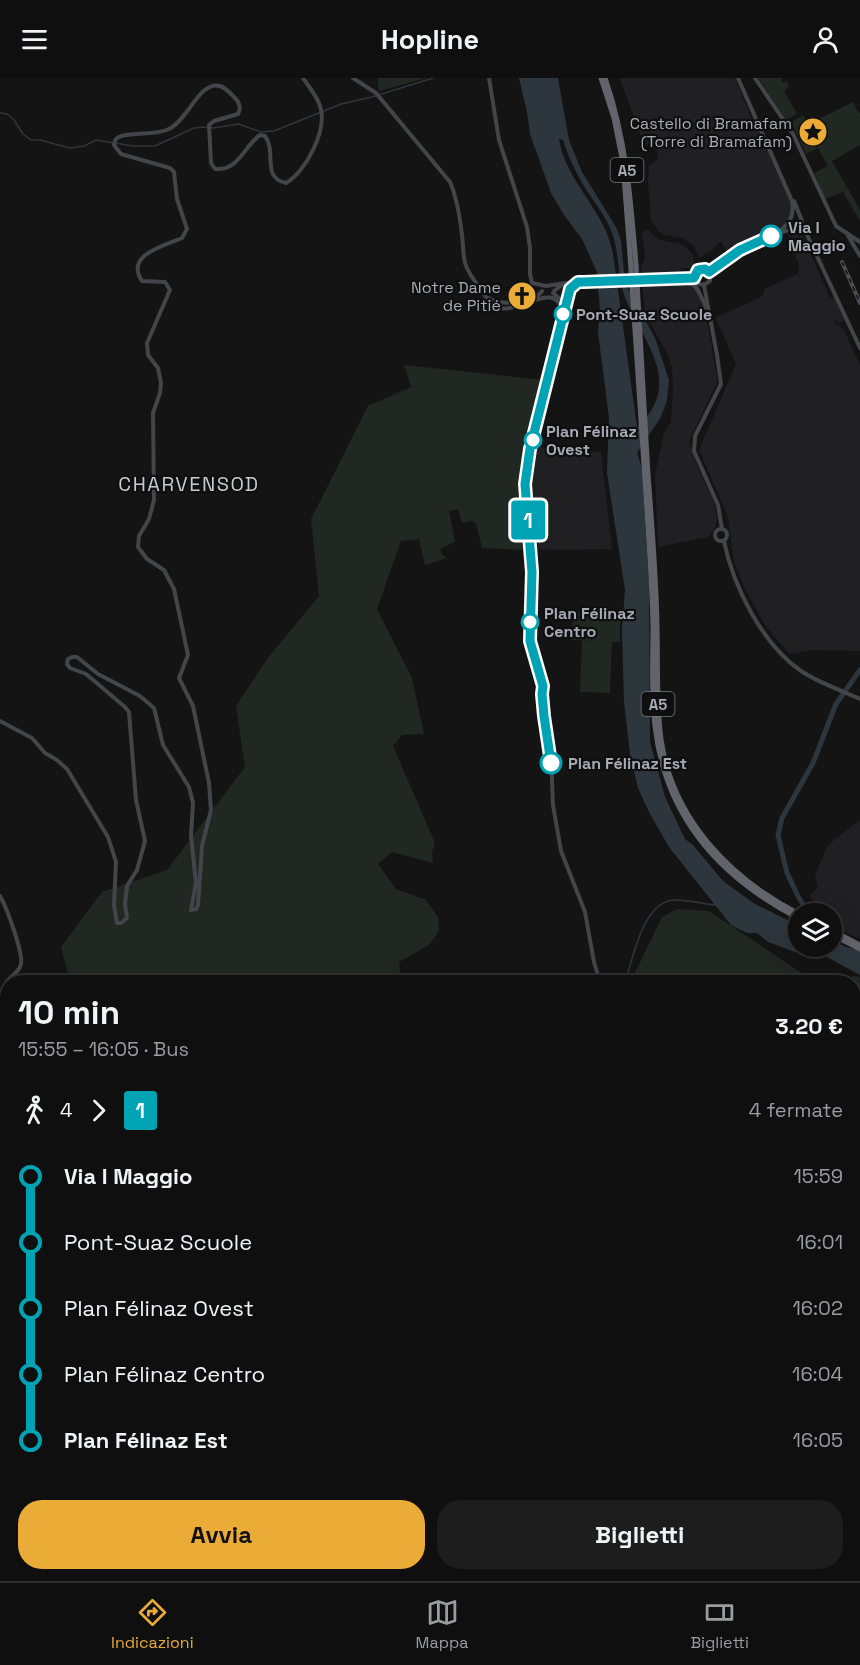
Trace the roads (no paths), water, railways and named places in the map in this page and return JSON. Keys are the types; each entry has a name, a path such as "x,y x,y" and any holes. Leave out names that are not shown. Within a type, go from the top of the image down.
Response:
{"highway":[{"name":"A5","path":"603,78 614,118 623,167 656,599 658,705 665,760 680,800 696,829 729,867 788,909"},
{"name":"A5","path":"603,78 617,116 626,164 636,265 652,600 654,711 661,760 672,793 692,831 719,862 747,887 773,905 788,912"},
{"path":"842,936 860,945"},
{"path":"842,940 860,949"}],"street":[{"path":"0,721 32,738 46,754 57,760 71,774 108,837 116,862 114,905 117,923 121,923 127,918 125,904 127,886 137,870 145,841 136,800 129,712 125,706 86,674 70,668 67,664 68,659 77,657 98,674 146,700 154,708 163,745 189,787 193,803 191,835 196,877 191,910 196,909 202,846 211,810 210,783 195,712 179,678 188,655 175,593 164,570 147,559 138,547 139,536 150,519 154,500 153,422 154,408 161,383 158,368 148,355 147,343 170,287 165,282 142,280 138,270 141,261 149,251 182,238 187,229 177,199 174,172 170,168 121,154 115,142 120,136 158,133 171,128 186,117 204,90 222,86 238,101 240,111 233,116 209,124 211,163 215,169 221,170 233,165 242,158 256,138 260,135 266,136 270,142 273,177 279,182 286,183 293,180 316,145 319,136 321,111 303,78"},
{"path":"353,78 378,94 450,182 461,231 465,263 490,303 497,308 517,306 553,297 560,303 563,314"},
{"path":"489,78 499,140 527,226 530,279 532,283 553,292 564,308"},
{"path":"738,78 860,348"},
{"path":"755,78 786,122 836,226 860,242 855,246"},
{"path":"775,234 790,222 792,217 794,208 790,193"},
{"path":"792,217 801,218"},
{"path":"790,222 796,228 806,231"},
{"path":"709,272 740,250 802,224"},
{"path":"846,233 859,254"},
{"path":"694,278 696,272 701,269 709,272"},
{"path":"694,278 698,284 704,285 710,281 709,272"},
{"path":"485,295 496,303 503,303 536,298 545,289 562,283 694,278"},
{"path":"665,279 694,285 702,294 708,311"},
{"path":"547,297 563,284 593,281"},
{"path":"578,282 570,289 564,308 526,472 532,572 530,632 532,650 543,686 553,805 561,851 585,912 598,975"},
{"path":"704,285 721,384 701,421 693,444 718,505 722,529 728,535 724,541 732,574 759,626 773,646 801,671 860,699"},
{"path":"545,289 547,297"},
{"path":"722,529 715,535 718,541 724,541"},
{"path":"0,896 15,935 21,961 19,969 13,975"}],"waterway":[{"path":"0,113 7,114 14,120 23,134 31,140 40,140 70,148 84,146 96,140 133,146 155,146 194,128 239,124 261,132 274,131 341,104 433,78"},
{"path":"802,903 787,873 778,835 782,818 813,763 836,704 860,670"},
{"path":"627,975 646,921 662,903 678,900 716,905"}],"railway":[{"path":"842,262 860,303"}],"place":[{"name":"Castello di Bramafam (Torre di Bramafam)","path":"813,132"},
{"name":"Via I Maggio","path":"771,236"},
{"name":"Notre Dame de Pitié","path":"522,296"},
{"name":"Pont-Suaz Scuole","path":"563,314"},
{"name":"Plan Félinaz Ovest","path":"533,440"},
{"name":"Plan Félinaz Centro","path":"530,622"},
{"name":"Plan Félinaz Est","path":"551,763"}],"district":[{"name":"CHARVENSOD","path":"189,484"}]}
